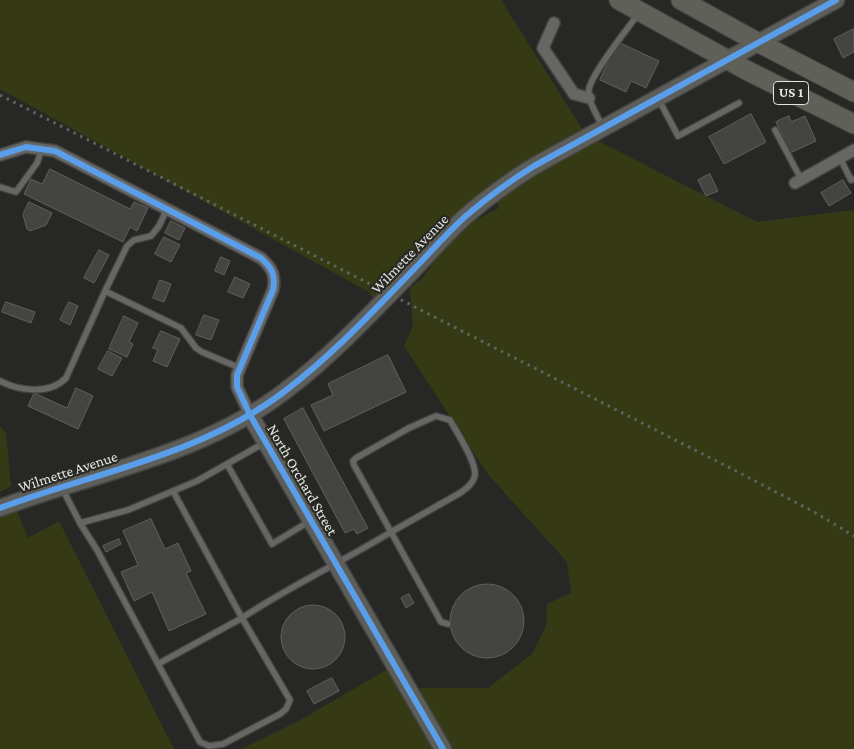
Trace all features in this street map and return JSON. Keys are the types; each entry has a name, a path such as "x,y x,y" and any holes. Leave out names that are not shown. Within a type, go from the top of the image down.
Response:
{"main road":[{"name":"US 1","path":"619,0 728,60 850,121"},
{"name":"US 1","path":"681,0 854,92"}],"street":[{"name":"Wilmette Avenue","path":"0,508 192,443 250,415 284,391 318,363 390,294 465,216 490,196 534,166 836,0"},
{"path":"554,23 543,48 574,94 590,98"},
{"name":"North Orchard Street","path":"0,155 26,148 55,151 261,258 272,268 274,276 273,290 237,375 237,387 265,442 443,749"},
{"path":"798,181 854,150"}],"lane":[{"path":"603,128 590,98 589,89 597,73 640,12"},
{"path":"658,98 678,136 739,103"},
{"path":"775,130 798,181"},
{"path":"0,187 16,192 37,163 42,149"},
{"path":"840,158 851,180 854,178"},
{"path":"0,381 21,388 59,386 66,378 104,291 127,246 134,240 151,236 159,226 167,210"},
{"path":"104,291 181,328 196,348 240,368"},
{"path":"158,664 242,618 263,604 336,564 391,532 450,499 470,486 475,476 474,466 450,420 436,416 353,461 354,465 391,532 441,622 448,624"},
{"path":"80,523 128,510 197,481 265,442"},
{"path":"227,464 272,544 311,521"},
{"path":"62,488 200,742 209,746 223,744 280,714 286,709 290,700 242,618 173,491"}],"green space":[{"path":"0,0 501,0 584,132 532,161 375,301 369,292 0,89"},
{"path":"594,139 757,222 854,210 854,749 451,749 419,688 488,688 532,654 546,626 547,604 571,593 567,562 487,473 404,346 413,326 410,288 422,279 451,240 468,224 499,208 496,198"},
{"path":"0,426 6,433 11,486 0,492"},
{"path":"16,508 28,538 59,521 174,749 0,749 0,514"},
{"path":"390,668 436,749 241,749 295,723"}],"building":[{"path":"854,29 854,52 843,58 834,39"},
{"path":"618,42 659,61 646,88 631,81 626,92 600,80"},
{"path":"751,114 766,142 724,164 709,137"},
{"path":"789,116 791,122 805,116 816,141 790,153 776,122"},
{"path":"50,169 130,209 134,202 148,208 137,231 130,227 123,242 24,194 31,179 42,184"},
{"path":"710,174 718,191 706,196 698,180"},
{"path":"843,180 851,193 829,206 821,193"},
{"path":"29,202 52,213 46,225 30,231 27,229 23,215"},
{"path":"171,221 185,228 179,240 165,233"},
{"path":"164,237 180,245 171,262 155,254"},
{"path":"99,250 109,255 94,283 84,278"},
{"path":"221,257 230,261 224,275 215,271"},
{"path":"235,277 250,284 243,298 228,292"},
{"path":"160,280 171,284 164,302 153,298"},
{"path":"6,302 35,312 31,323 2,312"},
{"path":"69,302 78,306 70,325 60,320"},
{"path":"204,315 219,320 211,340 196,335"},
{"path":"124,316 138,323 129,342 133,344 127,357 109,349"},
{"path":"161,331 180,339 167,367 153,361 158,350 153,348"},
{"path":"108,351 122,358 112,376 98,369"},
{"path":"388,355 406,392 324,431 311,405 333,395 328,384"},
{"path":"76,388 93,396 78,429 28,406 34,393 67,408"},
{"path":"303,408 368,528 357,534 354,529 345,533 284,419"},
{"path":"151,519 165,549 178,543 191,571 186,573 206,614 169,631 152,592 134,601 121,572 138,565 123,531"},
{"path":"119,539 121,544 106,552 103,546"},
{"path":"487,584 508,590 518,600 524,621 518,642 508,652 487,658 466,652 456,642 450,621 456,600 466,590"},
{"path":"409,594 414,603 406,608 401,598"},
{"path":"313,605 325,607 336,614 343,625 345,637 343,649 336,660 325,667 313,669 301,667 290,660 283,649 281,637 283,625 290,614 301,607"},
{"path":"332,678 339,691 314,704 307,691"}],"railway":[{"path":"0,95 738,472 816,513 854,536"}],"cycle path":[{"path":"0,508 184,447 253,413 285,391 321,362 461,221 508,183 534,166 836,0"},
{"path":"0,155 26,147 55,151 261,258 268,265 274,280 273,290 237,375 237,387 250,415 443,749"}]}
